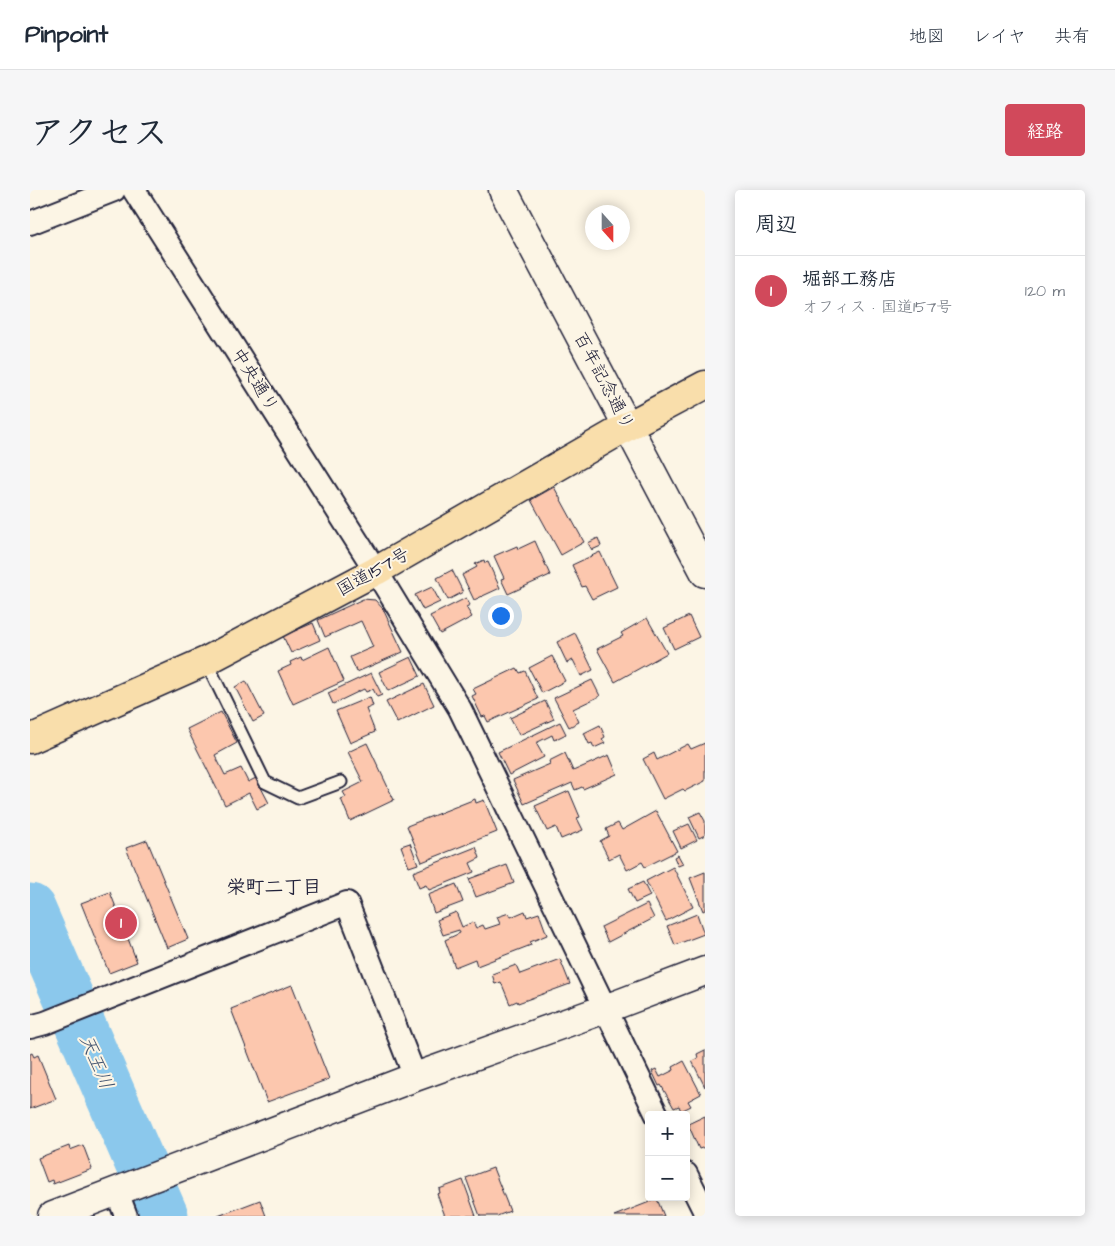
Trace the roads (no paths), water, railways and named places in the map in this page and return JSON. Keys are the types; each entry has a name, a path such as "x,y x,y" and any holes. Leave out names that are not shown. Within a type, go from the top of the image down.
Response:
{"highway":[{"name":"国道157号","path":"30,739 206,661 376,571 628,426 705,385"}],"street":[{"path":"30,223 114,190"},
{"name":"中央通り","path":"134,190 376,571 460,708 656,1111"},
{"name":"百年記念通り","path":"503,190 705,573"},
{"path":"30,1027 45,1023 347,903 415,1077"},
{"path":"52,1216 122,1204 415,1077 606,1009 705,971"},
{"path":"695,1181 705,1212"}],"lane":[{"path":"206,661 265,782 298,798 341,782"}],"waterway":[{"name":"天王川","path":"30,909 163,1216"}],"place":[{"name":"堀部工務店","path":"121,923"}],"district":[{"name":"栄町二丁目","path":"274,887"}]}
